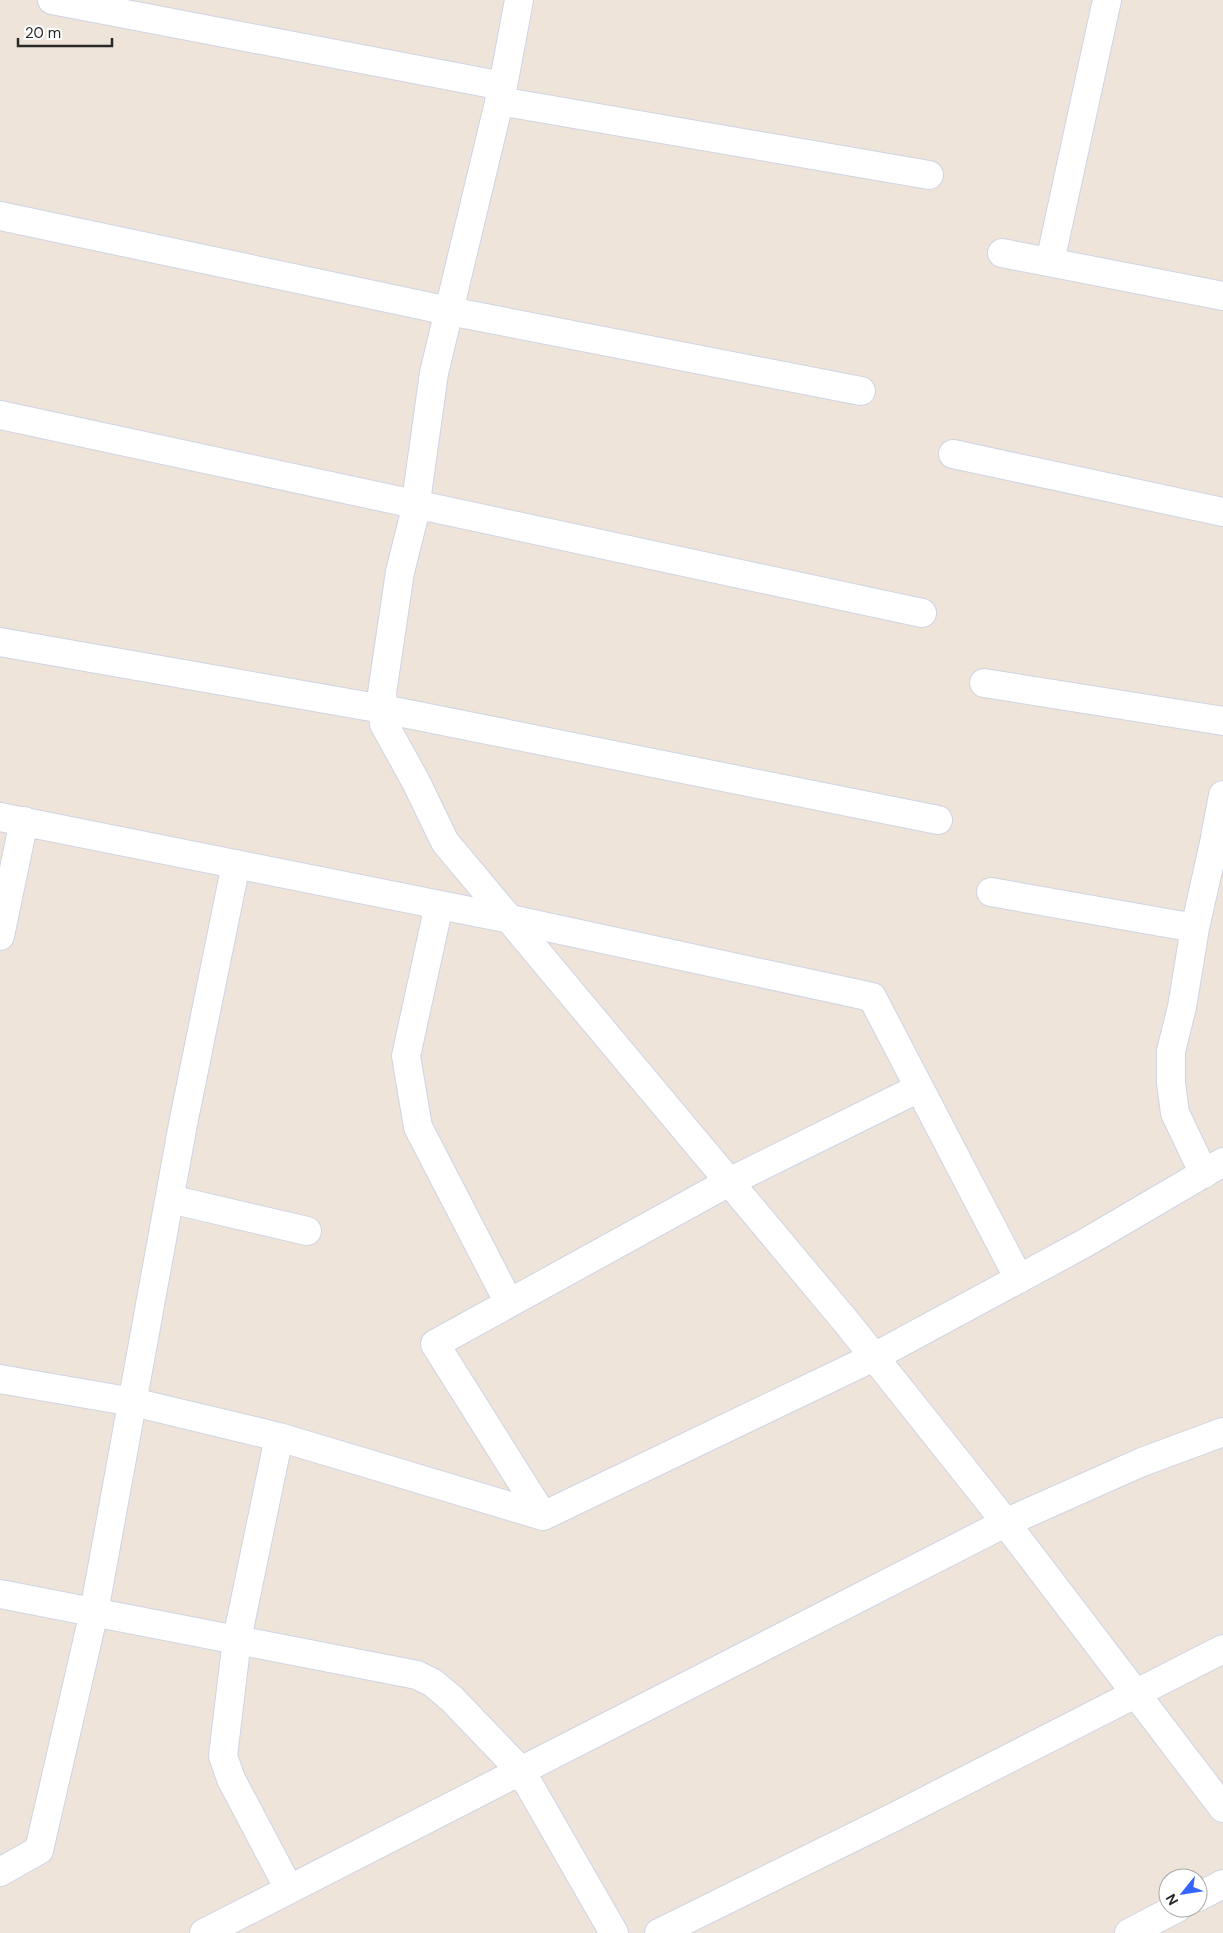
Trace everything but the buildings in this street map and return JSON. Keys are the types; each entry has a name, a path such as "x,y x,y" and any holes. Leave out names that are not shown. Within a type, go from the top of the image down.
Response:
{"street":[{"path":"52,0 501,94 929,174"},
{"path":"519,0 501,94 434,373 415,503 400,572 382,693 384,724 416,782 445,842 874,1357 1005,1523 1223,1808"},
{"path":"1050,262 1107,0"},
{"path":"0,216 449,311 861,390"},
{"path":"1002,253 1223,296"},
{"path":"0,415 922,613"},
{"path":"953,454 1223,512"},
{"path":"0,642 383,709 938,820"},
{"path":"984,683 1223,721"},
{"path":"0,1379 133,1402 279,1437 543,1516 874,1357 1085,1244 1214,1168 1175,1113 1171,1083 1171,1051 1182,1007 1195,928 1219,844 1223,795"},
{"path":"0,936 12,819 510,919 872,997 1018,1279"},
{"path":"0,1872 39,1850 94,1612 185,1114 236,864"},
{"path":"991,892 1195,928"},
{"path":"439,905 406,1056 418,1127 509,1303"},
{"path":"543,1516 435,1344 729,1182 920,1088"},
{"path":"170,1198 307,1231"},
{"path":"204,1933 1005,1523 1142,1462 1223,1432"},
{"path":"279,1437 237,1639 223,1756 231,1779 289,1889"},
{"path":"0,1594 417,1675 433,1683 452,1699 521,1771 614,1933"},
{"path":"659,1933 896,1816 1223,1649"},
{"path":"1208,1892 1223,1884"},
{"path":"1129,1933 1158,1918"}]}
